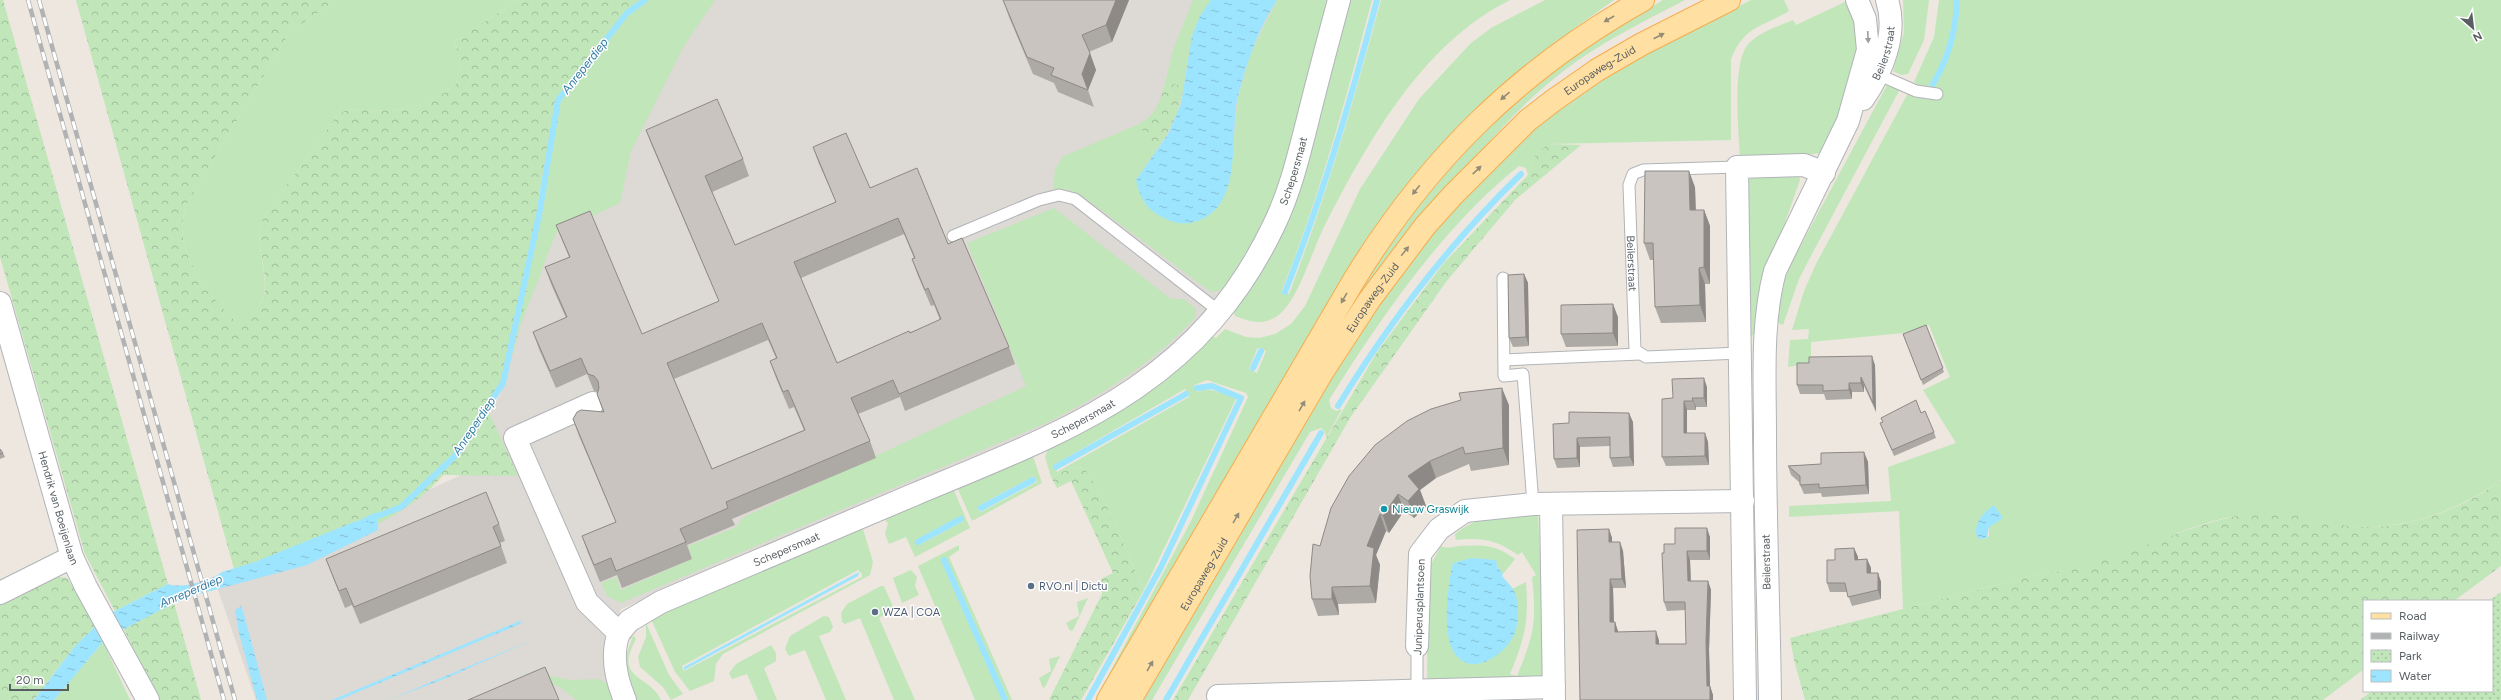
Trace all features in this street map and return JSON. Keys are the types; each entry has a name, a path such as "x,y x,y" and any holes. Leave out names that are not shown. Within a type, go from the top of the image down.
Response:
{"main road":[{"name":"Europaweg-Zuid","path":"1108,700 1354,280 1399,212 1456,142 1512,89 1565,48 1643,0"},
{"name":"Europaweg-Zuid","path":"1130,700 1323,371 1374,293 1425,226 1452,195 1528,120 1554,100 1597,70 1642,44 1729,0"}],"street":[{"name":"Schepersmaat","path":"625,700 618,678 615,643 629,621 661,602 1045,440 1094,415 1130,393 1155,375 1186,348 1220,312 1259,253 1274,225 1291,185 1339,0"},
{"name":"Beilerstraat","path":"1848,121 1868,50 1867,30 1857,0"},
{"name":"Beilerstraat","path":"1824,173 1804,165 1737,167 1745,698 1770,699 1766,524 1765,354 1769,295 1775,271 1824,173 1848,121 1877,74 1888,44 1891,29 1887,0"},
{"name":"Hendrik van Boeijenlaan","path":"0,303 72,557 148,700"},
{"path":"1740,353 1765,354"},
{"path":"592,403 514,438 587,602 620,633"},
{"name":"Juniperusplantsoen","path":"1417,646 1420,554 1439,529 1465,511 1542,504 1743,502"},
{"path":"1218,696 1417,690 1554,693 1542,504"},
{"path":"0,593 72,557"}],"lane":[{"path":"1877,74 1916,91 1937,94"},
{"name":"Beilerstraat","path":"1640,354 1635,350 1633,337 1629,185 1633,174 1644,170 1737,167"},
{"path":"953,236 1039,200 1059,194 1075,199 1220,312"},
{"path":"1503,278 1504,376 1524,374 1542,504"},
{"path":"1504,360 1640,354 1646,357 1740,353"},
{"name":"Juniperusplantsoen","path":"1417,646 1417,690"}],"shaded area":[{"path":"706,0 1315,0 1262,223 1238,270 1199,324 1126,386 1040,432 621,609 608,636 631,700 256,700 217,587 459,476 501,392 527,229"}],"green space":[{"path":"0,0 3,0 168,584 115,611 85,554 0,257"},
{"path":"76,0 337,0 290,32 185,207 182,228 188,255 201,281 219,304 238,324 252,314 261,304 265,293 260,242 261,222 336,117 347,109 391,110 405,108 431,100 444,93 456,84 460,61 455,41 518,0 644,0 624,20 591,60 567,103 557,126 549,151 541,184 533,253 521,323 508,368 488,410 518,476 443,475 424,494 401,511 375,525 319,550 237,580"},
{"path":"337,0 518,0 455,41 460,61 456,84 444,93 418,105 405,108 391,110 347,109 336,117 261,222 260,242 265,281 264,293 260,305 252,315 238,325 201,281 188,255 182,228 185,207 290,32"},
{"path":"644,0 715,0 684,46 631,151 620,203 556,233 518,332 526,294 541,185 548,151 566,102 578,80 607,40"},
{"path":"1193,0 1211,0 1195,31 1189,51 1184,86 1165,83 1173,50"},
{"path":"1277,0 1328,0 1279,188 1238,266 1222,290 1211,292 1081,195 1067,189 1053,189 1055,169 1064,156 1139,124 1155,153 1136,180 1229,184 1238,97 1251,52"},
{"path":"1350,0 1372,0 1342,110 1320,183 1296,255 1282,290 1289,294 1315,222 1339,148 1381,0 1510,0 1478,19 1449,43 1423,70 1399,100 1377,132 1339,198 1322,231 1294,296 1282,312 1271,320 1253,322 1235,316 1233,309 1305,169"},
{"path":"1545,0 1614,0 1572,30 1474,112 1098,700 1095,700 1191,521 1248,397 1246,393 1207,380 1194,385 1197,392 1202,390 1212,390 1236,399 1144,590 1110,512 1094,482 1084,468 1073,467 1051,477 1045,457 1049,447 1097,424 1139,398 1211,335 1216,338 1225,329 1246,337 1259,338 1275,334 1291,324 1305,306 1360,189 1419,99 1471,43 1491,28","holes":["1259,348 1266,351 1257,373 1249,369 1257,349","1185,389 1189,397 1057,472 1054,465"]},
{"path":"1663,0 1685,0 1593,50 1565,70 1541,90 1496,135 1455,183 1296,406 1363,284 1397,230 1475,137 1549,71"},
{"path":"1751,0 1784,0 1789,11 1748,34 1736,48 1731,59 1731,140 1548,144 1536,154 1528,175 1526,168 1519,166 1492,189 1440,244 1415,275 1369,338 1329,400 1331,408 1336,411 1342,409 1326,438 1325,432 1321,428 1310,432 1152,700 1136,700 1393,275 1522,138 1579,94 1633,60"},
{"path":"1903,0 1929,0 1924,40 1908,74 1901,75 1893,71 1904,32"},
{"path":"1939,0 2501,0 2501,480 2448,510 2408,522 2388,526 2368,527 2348,526 2280,515 2266,514 2237,516 2213,521 2188,529 2093,565 2068,571 2043,573 1903,609 1899,511 1789,517 1789,506 1891,501 1888,467 1956,443 1923,390 1950,377 1929,325 1903,333 1811,342 1811,363 1788,367 1790,340 1808,339 1809,329 1792,330 1804,291 1816,264 1908,93 1913,96 1921,87 1914,82 1934,37","holes":["1994,505 1993,523 1989,527 1989,536 1985,539 1978,523"]},
{"path":"1847,1 1858,23 1861,77 1823,153 1740,161 1737,99 1738,81 1743,52 1749,43 1764,32 1793,20 1796,25"},
{"path":"1165,83 1184,86 1180,104 1173,121 1155,153 1139,124 1154,112"},
{"path":"1887,85 1893,85 1900,89 1799,279 1783,325 1776,322 1785,279 1794,258"},
{"path":"1548,144 1581,145 1515,200 1446,282 1350,418 1188,700 1173,700 1377,352 1443,264 1528,175 1536,154"},
{"path":"1755,173 1799,175 1800,180 1785,222 1787,223 1770,264 1761,291 1755,320 1754,335 1746,337 1744,186"},
{"path":"1054,208 1171,299 1184,299 1196,309 1196,317 1179,334 1144,364 1086,402 1044,424 621,603 607,596 601,583 616,577 621,590 692,559 688,546 736,527 744,517 1026,386 967,243"},
{"path":"1033,456 1042,483 972,521 957,487","holes":["1034,476 1037,482 981,512 978,510 980,505"]},
{"path":"1073,467 1084,468 1094,482 1110,512 1144,590 1081,700 1049,700 1102,594 1101,579 1113,573 1071,481 1057,488 1051,477"},
{"path":"2501,480 2501,566 2455,600 2363,600 2363,670 2323,700 1805,700 1794,660 1790,638 2043,573 2064,571 2103,561 2202,525 2235,516 2264,512 2300,516 2348,526 2388,526 2408,523 2448,510 2467,502"},
{"path":"953,488 970,528 915,557 906,537 889,544 885,534 888,523 885,520 887,517","holes":["960,517 963,519 962,522 919,545 916,540"]},
{"path":"1538,513 1546,671 1540,681 1427,684 1428,578 1430,566 1441,546 1448,548 1459,546 1488,546 1501,550 1515,559 1503,574 1493,560 1472,558 1515,593 1512,589 1526,582 1527,607 1525,629 1510,674 1517,676 1531,639 1534,617 1532,577 1536,575 1522,552 1518,555 1503,546 1482,539 1456,540 1455,534 1464,527 1484,519"},
{"path":"862,526 873,562 870,575 723,654 716,664 714,681 690,691 675,672 651,619","holes":["858,570 862,574 862,577 684,671 682,666"]},
{"path":"959,545 959,550 949,557 1012,700 975,700 918,566"},
{"path":"911,570 917,577 915,586 919,595 902,603 893,578"},
{"path":"52,576 67,578 98,624 75,646 34,700 0,700 0,605"},
{"path":"881,586 884,586 894,609 879,618 915,700 894,700 860,618 845,624 842,622 841,613 847,604"},
{"path":"2501,592 2501,700 2360,700 2371,692 2493,692 2493,600 2490,600"},
{"path":"1088,598 1073,630 1070,631 1066,623 1079,616 1077,602"},
{"path":"174,603 201,700 158,700 124,629"},
{"path":"824,616 829,617 833,627 830,632 819,636 846,700 826,700 805,650 789,656 785,649 790,636"},
{"path":"646,623 669,675 683,694 671,700 663,687 640,667 638,657 646,637"},
{"path":"634,636 636,639 630,653 629,663 631,670 636,676 656,692 661,700 634,700 625,669 627,668 627,653 632,639 630,638"},
{"path":"103,642 130,700 54,700 57,696"},
{"path":"771,645 776,653 776,661 764,668 777,700 758,700 747,674 732,679 729,673 736,664"},
{"path":"1060,656 1045,687 1043,688 1039,678 1051,671 1049,659"},
{"path":"524,673 541,674 570,680 600,679 611,687 616,700 576,700 560,687"}],"water":[{"path":"1211,0 1277,0 1264,22 1254,46 1238,96 1232,165 1229,183 1223,199 1214,211 1200,220 1190,223 1180,223 1165,219 1151,210 1141,197 1136,180 1168,134 1181,104 1192,36 1200,16"},
{"path":"1994,505 2003,518 1989,527 1987,538 1978,539 1976,534 1977,524 1986,511"},
{"path":"376,512 378,530 307,565 184,598 124,629 103,642 54,700 34,700 75,646 98,624 115,611 168,584 180,586 204,581 222,572 312,545"},
{"path":"1472,558 1496,560 1497,566 1503,574 1502,576 1515,593 1518,614 1516,631 1510,642 1496,656 1479,664 1471,664 1462,661 1455,654 1448,635 1447,622 1449,583 1453,563"},
{"path":"859,572 858,576 684,670 684,667"},
{"path":"241,606 267,700 257,700 239,633 235,610"},
{"path":"522,620 520,624 339,700 332,700"},
{"path":"537,638 444,679 388,700"}],"building":[{"path":"1003,0 1116,0 1106,25 1082,35 1090,53 1082,74 1088,90 1051,75 1054,68 1027,57"},
{"path":"717,99 743,159 705,176 735,245 836,202 813,147 846,133 870,188 917,168 948,244 962,238 1009,347 899,394 893,380 851,398 870,441 726,502 728,508 680,529 686,542 616,571 611,558 594,565 582,536 616,522 573,419 577,412 581,410 604,412 597,394 599,388 598,381 594,376 588,374 581,358 550,371 533,332 567,317 545,267 570,257 556,225 590,211 642,334 719,301 646,130","holes":["898,218 915,258 912,259 925,290 928,288 941,319 910,333 909,331 837,363 794,262","762,323 777,358 770,361 783,392 788,390 805,430 712,469 667,363"]},
{"path":"1645,171 1689,171 1690,210 1704,210 1704,267 1699,268 1700,305 1655,307 1653,243 1644,243"},
{"path":"1524,274 1526,337 1509,338 1508,275"},
{"path":"1613,304 1613,333 1561,334 1561,305"},
{"path":"1926,325 1943,368 1921,380 1903,334"},
{"path":"1872,356 1873,403 1861,377 1861,383 1849,383 1849,390 1823,391 1823,385 1797,385 1797,363 1809,363 1809,357"},
{"path":"1704,378 1704,398 1692,398 1693,401 1684,401 1684,433 1705,433 1705,456 1662,457 1662,399 1673,398 1672,379"},
{"name":"Nieuw Graswijk","path":"1502,388 1503,448 1465,454 1463,447 1430,461 1408,476 1419,489 1408,501 1398,494 1383,516 1380,514 1367,546 1374,548 1370,586 1332,587 1332,599 1312,599 1310,576 1313,544 1320,546 1331,508 1349,476 1375,445 1407,421 1431,409 1461,400 1459,393"},
{"path":"1916,400 1921,413 1925,411 1934,432 1892,450 1880,423 1883,422 1881,418"},
{"path":"1569,412 1629,413 1630,457 1610,458 1610,437 1577,438 1577,458 1554,459 1553,424 1569,423"},
{"path":"1864,452 1866,485 1819,488 1819,484 1800,485 1800,476 1788,466 1821,464 1821,453"},
{"path":"486,492 499,524 493,527 501,546 354,607 346,588 339,591 326,559"},
{"path":"1675,528 1707,528 1707,551 1687,551 1688,581 1708,581 1706,641 1707,686 1710,686 1710,700 1580,700 1577,530 1609,529 1609,542 1620,542 1622,579 1610,579 1610,622 1615,622 1615,632 1656,631 1656,644 1686,644 1685,602 1664,602 1662,553 1664,553 1664,544 1675,544"},
{"path":"1854,548 1855,560 1867,559 1867,573 1878,573 1878,590 1848,597 1845,583 1827,583 1827,560 1835,560 1835,549"},
{"path":"545,667 559,700 468,700"}],"waterway":[{"name":"Anreperdiep","path":"370,519 401,507 456,455 503,383 539,215 558,100 627,13 645,0"},
{"path":"1285,292 1312,220 1336,147 1377,0"},
{"path":"1933,84 1943,65 1950,44 1955,22 1957,0"},
{"path":"1338,406 1358,374 1422,284 1470,227 1521,174"},
{"path":"1253,368 1261,351"},
{"path":"1088,700 1161,567 1241,398 1212,386 1197,388"},
{"path":"1056,467 1186,394"},
{"path":"1166,700 1321,433"},
{"path":"981,508 1033,480"},
{"path":"918,542 961,519"},
{"name":"Anreperdiep","path":"260,563 357,524"},
{"path":"944,560 1005,700"}],"railway":[{"path":"28,0 224,700"},
{"path":"39,0 235,700"}],"place":[{"name":"Nieuw Graswijk","path":"1384,509"},
{"name":"RVO.nl | Dictu","path":"1031,586"},
{"name":"WZA | COA","path":"875,612"}]}
